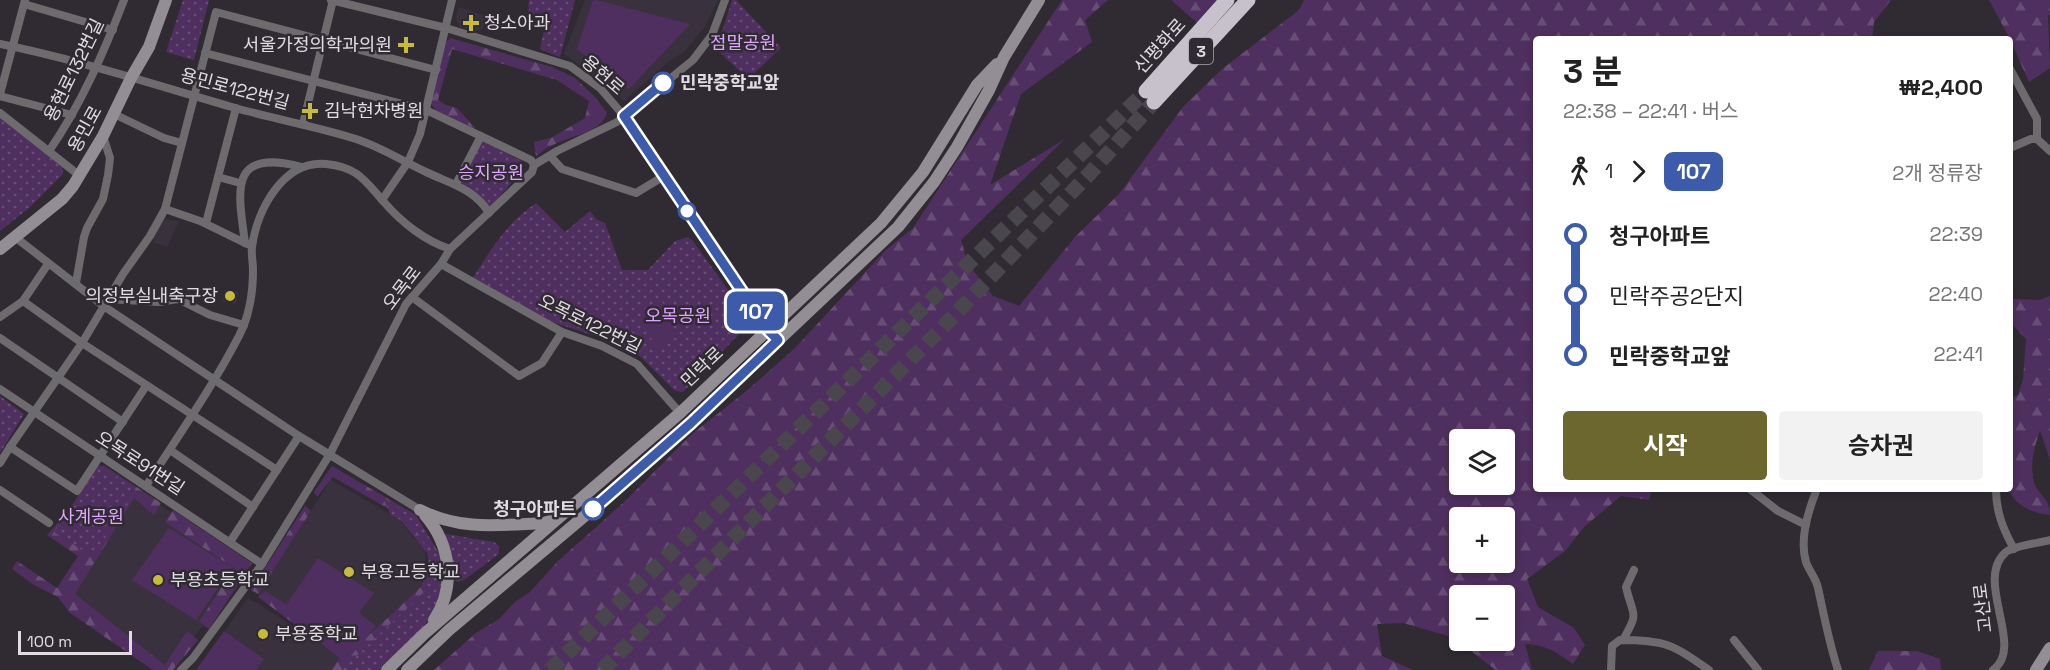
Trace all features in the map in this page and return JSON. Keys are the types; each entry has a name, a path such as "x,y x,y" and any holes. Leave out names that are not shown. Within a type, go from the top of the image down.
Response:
{"highway":[{"name":"신평화로","path":"1227,0 1150,97 1248,0"}],"main road":[{"name":"용민로","path":"0,249 62,199 80,176 149,46 166,0"},
{"name":"민락로","path":"407,670 449,630 683,430 898,227 921,199 957,147 989,90 1004,57 1039,0"},
{"name":"민락로","path":"387,670 424,634 680,413 881,223 923,172 977,85 1004,57"},
{"path":"420,510 442,520 465,525 544,523 561,517"},
{"path":"420,510 442,539 448,568 445,598 424,634"},
{"path":"508,524 521,532 530,543"},
{"path":"2036,670 2050,648"}],"street":[{"name":"용현로132번길","path":"49,152 72,115 96,67 124,0"},
{"path":"303,124 332,0"},
{"name":"용현로","path":"332,0 446,28 570,66 600,88 624,116 768,330 778,340"},
{"path":"382,200 408,162 420,134 452,0"},
{"name":"오목로","path":"181,670 193,658 262,564 330,454 391,330 412,297 441,264 450,249 532,172 534,165 551,157 557,151 610,126 693,60 712,35 725,0"},
{"path":"72,115 0,95 25,2 113,30"},
{"path":"0,463 82,343 165,209 216,12 436,70"},
{"name":"용민로122번길","path":"0,44 96,67 236,108 356,139 456,184 484,205 489,213"},
{"path":"205,53 426,110 531,160 534,165"},
{"path":"2013,75 2037,119 2037,139"},
{"path":"206,223 236,108"},
{"path":"0,112 80,176"},
{"path":"114,114 156,134 182,143"},
{"path":"76,284 84,237 103,199 110,158 103,136"},
{"path":"456,184 481,136"},
{"path":"2013,147 2031,139 2037,139 2050,151"},
{"path":"551,157 562,169 636,193 664,176"},
{"path":"146,486 216,379 247,318 252,291 249,245 240,183 246,170 259,164 276,163 302,167 326,164 354,171 372,186 382,200 412,228 437,245 450,249"},
{"path":"249,245 265,205 279,185 293,171 302,167"},
{"path":"218,177 240,183"},
{"path":"165,209 206,223 249,245"},
{"path":"15,237 76,284 299,436 420,510"},
{"path":"0,317 23,301 48,264"},
{"name":"오목로122번길","path":"441,264 562,332 602,346 637,364 680,413"},
{"path":"412,297 519,376 542,363 562,332"},
{"path":"107,303 159,302 177,299 210,315 244,325"},
{"path":"23,301 146,386 277,470"},
{"path":"0,338 123,422"},
{"path":"10,447 77,491 146,386"},
{"name":"오목로91번길","path":"0,389 262,564"},
{"path":"230,542 299,436"},
{"path":"170,450 253,507"},
{"path":"0,490 49,523"},
{"path":"1754,492 1778,511 1806,525"},
{"path":"1816,492 1806,525 1804,547 1806,561 1817,584 1830,647 1838,670"},
{"path":"1996,492 1996,506 2000,519 2014,549 2050,540"},
{"name":"고산로","path":"1993,670 1999,666 2003,655 2003,632 1995,586 1995,571 2007,551 2014,549"},
{"path":"1623,640 1634,621 1635,612 1626,587 1634,570"},
{"path":"1611,670 1612,646 1620,640 1651,640 1669,644 1709,670"},
{"path":"1734,640 1758,670"}],"shaded area":[{"path":"585,0 718,0 706,25 684,52 668,62 624,101 564,54"},
{"name":"청소아과","path":"459,7 485,16 482,29 476,31 460,27 455,18"},
{"path":"162,219 179,221 167,247 153,242"},
{"name":"부용고등학교","path":"331,480 400,520 413,538 425,547 424,588 349,658 258,594"},
{"name":"부용초등학교","path":"135,489 250,564 170,668 69,595"},
{"name":"부용중학교","path":"248,598 346,661 339,670 197,670"}],"green space":[{"path":"183,0 209,0 194,60 166,52"},
{"path":"529,0 575,0 560,57 540,49 545,25 539,17 528,13"},
{"path":"593,0 690,24 629,89 577,49"},
{"name":"점말공원","path":"732,0 736,0 781,48 748,79 712,45 723,29"},
{"path":"1062,0 1108,0 1085,20 1092,42 1021,94 990,185 1065,139 961,240 968,264 993,296 1019,306 1075,237 1119,194 1183,107 1222,69 1299,10 1304,0 1891,0 1874,22 1872,36 1533,36 1533,492 1651,492 1649,500 1621,496 1584,527 1565,551 1527,579 1538,607 1574,628 1585,645 1573,664 1545,647 1525,644 1532,670 1496,670 1471,651 1515,651 1515,585 1449,585 1449,636 1403,623 1377,624 1382,656 1413,670 434,670 476,633 499,619 516,601 530,592 558,561 622,504 692,434 794,349 886,250 913,228"},
{"path":"1171,0 1220,0 1201,26"},
{"path":"1989,0 2050,0 2050,15 2048,15 2050,68 2029,82 2013,46 2013,36 2008,36"},
{"path":"450,38 552,67 575,78 595,97 607,113 604,120 591,130 551,146 536,156 534,142 551,138 585,118 589,101 557,80 452,49 438,100 457,108 476,129 436,111 430,102 445,43"},
{"path":"0,118 62,167 63,174 29,208 0,231"},
{"name":"승지공원","path":"482,141 522,161 523,169 490,208 461,183"},
{"name":"오목공원","path":"536,203 565,232 590,211 596,219 605,223 622,270 648,270 675,241 688,237 743,311 745,321 742,331 683,392 675,391 640,356 608,340 552,322 471,281 507,229"},
{"name":"의정부실내축구장","path":"225,290 238,292 236,303 223,301"},
{"path":"2050,296 2050,460 2040,430 2032,469 2034,482 2048,504 2050,515 2025,508 2010,492 2013,492 2013,398 2018,395 2023,379 2026,339 2013,325 2013,299 2039,300"},
{"path":"662,301 677,337 655,347 639,311"},
{"path":"0,396 24,414 0,453"},
{"name":"사계공원","path":"99,465 135,489 93,557 54,532"},
{"path":"103,465 161,503 154,515 134,498 75,594 165,665 187,631 198,640 173,670 153,670 70,613 58,597 34,585 12,569 17,561 57,588 78,556 47,535 79,499"},
{"path":"332,466 416,515 441,557 438,591 366,670 331,670 340,658 258,597 265,591 354,649 421,587 432,559 394,512 333,477 317,497 314,492"},
{"path":"382,496 413,517 428,535 439,560 442,574 441,599 424,626 379,670 342,670 426,590 429,563 426,547 414,527 391,515"},
{"path":"305,506 311,511 258,594 251,590"},
{"path":"173,510 252,563 209,629 199,622 234,568 165,522"},
{"path":"169,528 232,567 196,620 132,580"},
{"path":"443,535 494,542 499,546 499,554 464,580 457,582 453,579"},
{"path":"318,558 374,593 359,613 376,626 349,658 282,611"},
{"path":"224,631 264,659 256,670 196,670"},
{"path":"1878,651 1917,651 1940,659 1941,670 1869,670"}],"tunnel":[{"path":"550,670 1146,91"},
{"path":"602,670 938,332 1091,172 1154,102"}],"bus line":[{"name":"107","path":"593,509 691,423 778,340 768,330 624,116 663,83"}],"place":[{"name":"청소아과","path":"471,23"},
{"name":"서울가정의학과의원","path":"406,45"},
{"name":"민락중학교앞","path":"663,83"},
{"name":"김낙현차병원","path":"310,111"},
{"name":"의정부실내축구장","path":"230,296"},
{"name":"청구아파트","path":"593,509"},
{"name":"부용고등학교","path":"349,572"},
{"name":"부용초등학교","path":"158,580"},
{"name":"부용중학교","path":"263,634"}]}
